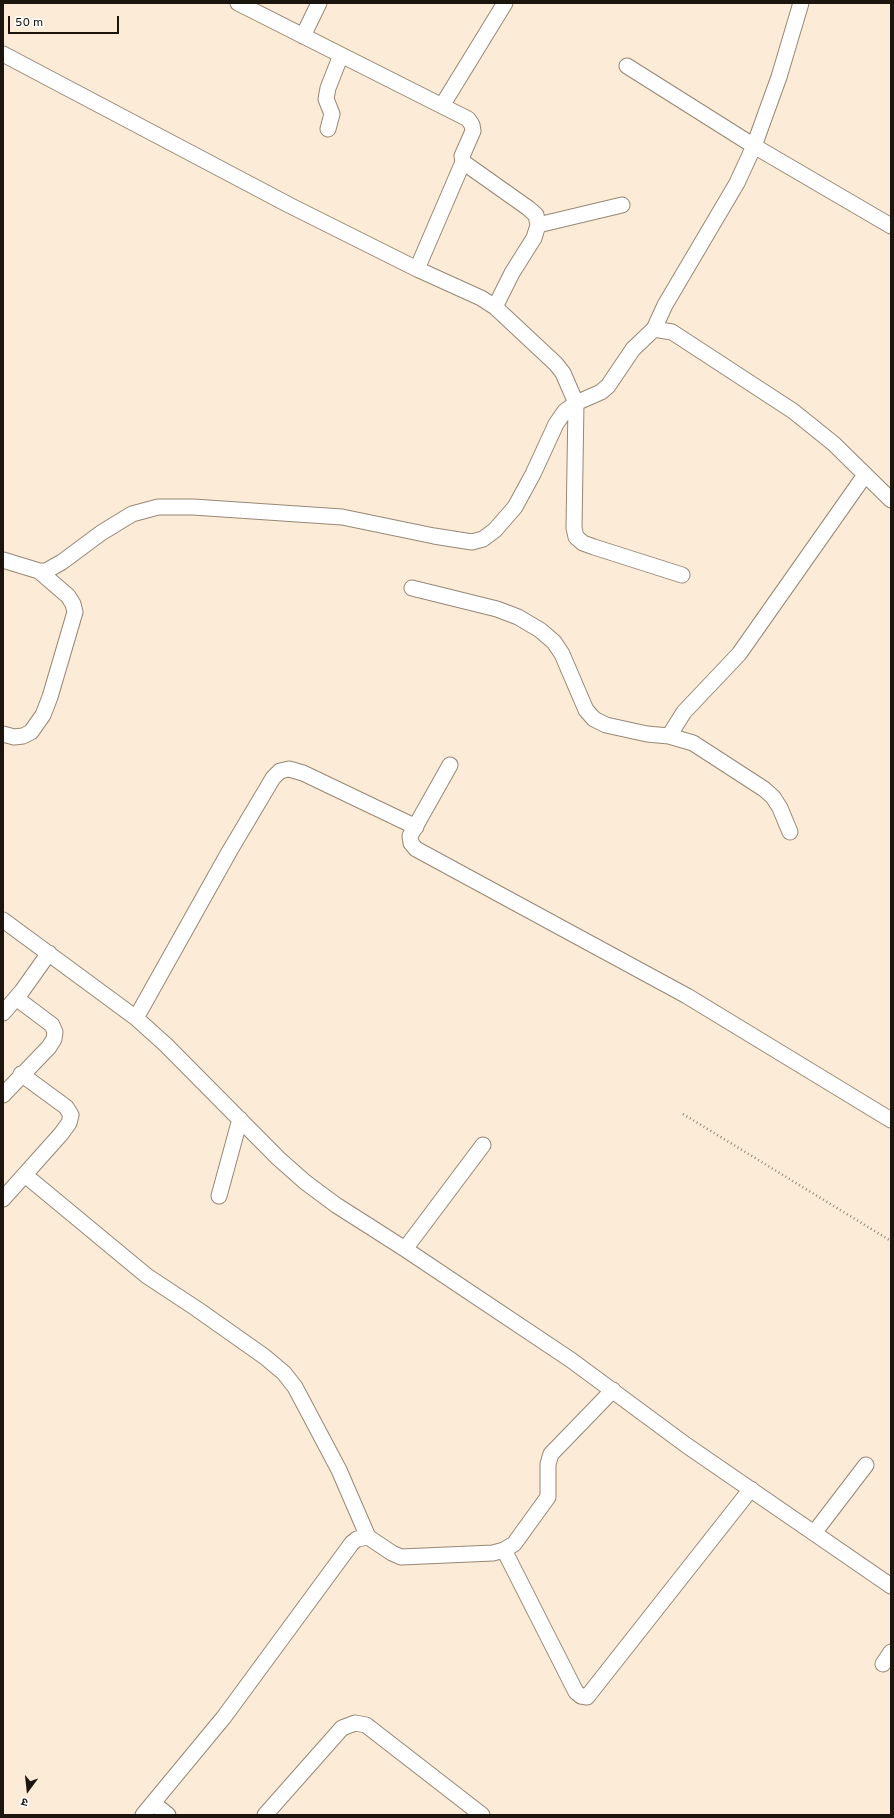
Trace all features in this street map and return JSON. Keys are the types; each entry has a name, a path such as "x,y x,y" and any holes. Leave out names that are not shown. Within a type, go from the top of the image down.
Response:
{"street":[{"path":"238,3 443,104 468,119 472,125 473,131 462,156 463,162 417,269"},
{"path":"303,36 319,3"},
{"path":"443,104 505,3"},
{"path":"3,560 39,571 46,571 62,562 101,533 132,514 158,506 342,517 434,536 472,542 483,539 495,530 515,507 533,474 556,424 565,411 576,403 601,392 608,386 633,349 654,329 665,305 737,183 754,146 780,77 801,3"},
{"path":"3,54 289,205 417,269 481,298 495,307 556,364 563,373 576,403 574,528 576,537 583,543 594,547 682,575"},
{"path":"328,130 332,114 326,99 328,88 341,55"},
{"path":"626,66 754,146 891,226"},
{"path":"463,162 528,208 536,216 538,225 534,238 512,273 495,307"},
{"path":"538,225 622,205"},
{"path":"654,329 672,332 793,411 834,444 891,500"},
{"path":"669,736 684,712 739,654 866,475"},
{"path":"3,734 14,737 23,736 31,732 43,715 50,697 75,612 73,604 68,596 39,571"},
{"path":"412,588 497,609 518,617 540,630 554,642 562,654 586,710 594,719 606,725 647,734 669,736 693,743 764,789 773,797 780,808 790,832"},
{"path":"450,765 410,836 411,843 416,849 687,996 891,1120"},
{"path":"136,1018 229,852 273,778 280,771 289,769 303,773 416,827"},
{"path":"3,920 136,1018 166,1045 278,1158 305,1182 336,1205 406,1249 614,1390 686,1444 891,1586"},
{"path":"3,1013 49,953"},
{"path":"3,1095 50,1047 56,1032 52,1026 16,998"},
{"path":"3,1200 60,1134 69,1122 71,1115 66,1107 22,1074"},
{"path":"219,1196 240,1119"},
{"path":"406,1249 483,1145"},
{"path":"25,1175 147,1276 265,1357 284,1373 295,1387 339,1470 368,1537 392,1553 401,1557 493,1553 504,1550 514,1544 548,1498 548,1464 552,1454 614,1390"},
{"path":"814,1533 866,1465"},
{"path":"504,1550 576,1692 581,1696 587,1697 751,1489"},
{"path":"143,1815 224,1717 352,1543 357,1539 368,1537"},
{"path":"265,1815 342,1728 355,1723 366,1725 482,1815"},
{"path":"153,1803 168,1815"}],"path":[{"path":"683,1114 891,1241"}]}
